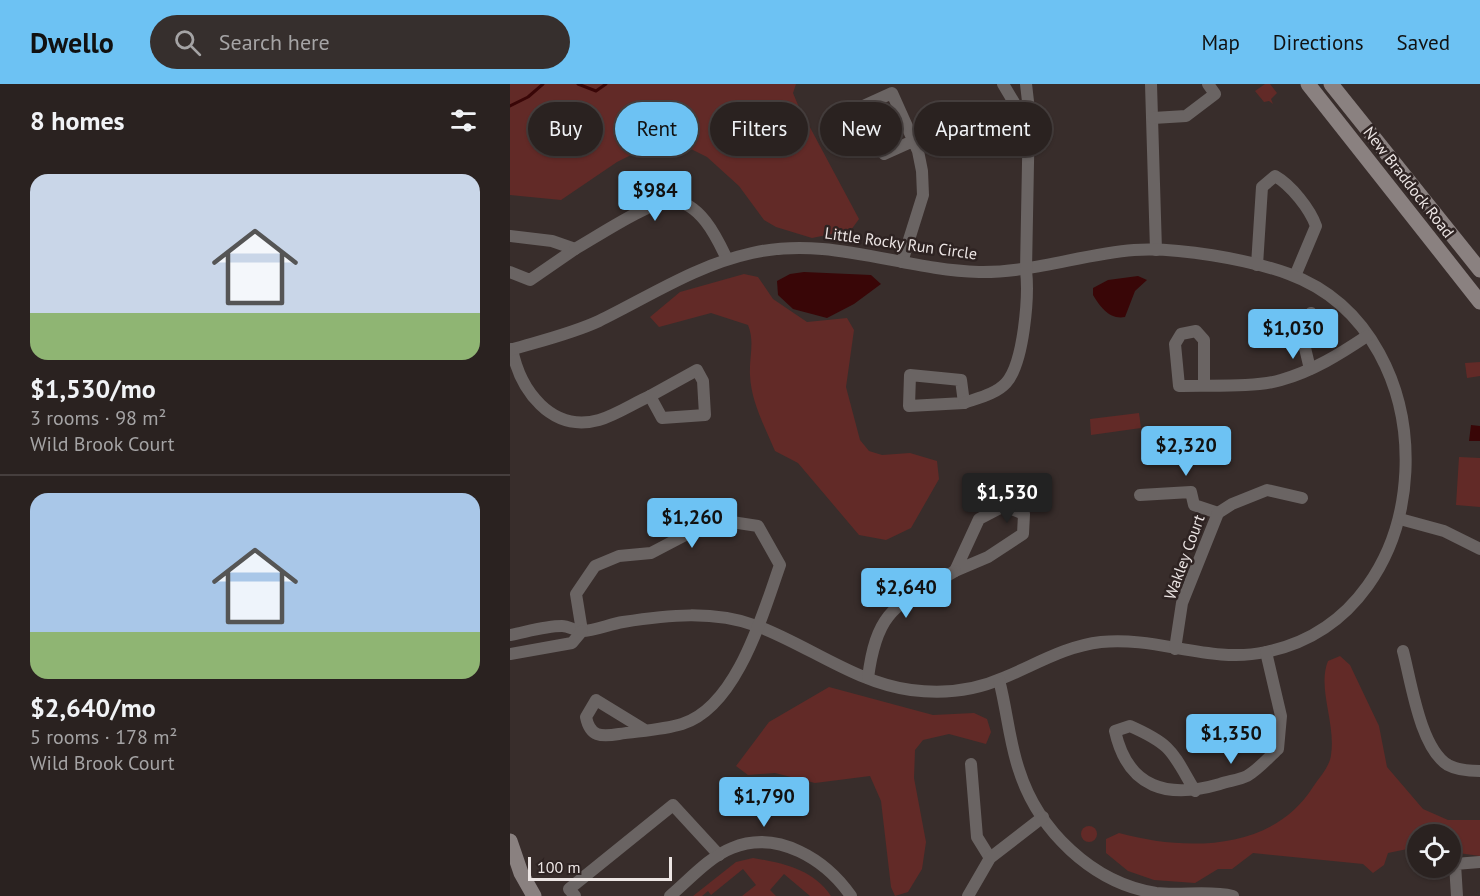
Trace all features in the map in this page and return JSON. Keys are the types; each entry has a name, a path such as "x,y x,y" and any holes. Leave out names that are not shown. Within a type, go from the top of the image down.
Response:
{"main road":[{"name":"New Braddock Road","path":"1308,84 1480,302"},
{"name":"New Braddock Road","path":"1331,84 1480,270"},
{"path":"510,841 521,873 534,896"}],"street":[{"path":"1003,84 1013,102"},
{"path":"1026,84 1027,102"},
{"path":"1151,84 1154,118 1156,250"},
{"path":"1154,118 1186,116 1215,94 1208,84"},
{"path":"902,262 923,195 922,171 913,141 892,93 859,108 884,154 913,141"},
{"path":"964,403 961,380 910,375 909,406 964,403 988,395 1006,383 1015,366 1028,294 1026,270 1028,156"},
{"path":"1257,265 1262,187 1275,176 1283,180 1313,218 1316,226 1295,276"},
{"path":"510,272 530,280 575,249 644,210 671,201 687,206 702,217 718,240 727,259"},
{"path":"510,236 552,241 575,249"},
{"name":"Little Rocky Run Circle","path":"510,635 564,626 582,631 670,616 699,615 758,627 868,678 899,688 926,692 963,690 999,680 1054,655 1085,645 1120,641 1222,656 1266,652 1313,634 1348,609 1377,574 1387,556 1400,519 1406,480 1400,408 1386,365 1347,311 1331,297 1295,276 1257,265 1156,250 1092,256 1026,270 956,271 861,252 813,247 769,250 727,259 698,270 582,328 511,350"},
{"path":"1310,369 1305,348 1311,313"},
{"path":"1204,386 1204,340 1196,331 1181,334 1175,344 1179,386 1204,386 1279,381 1337,356 1367,336"},
{"path":"511,350 517,372 529,391 544,408 560,420 598,420 650,396 697,370 704,381 705,415 662,418 650,396"},
{"name":"Wakley Court","path":"1175,649 1182,603 1218,513 1232,504 1267,490 1302,498"},
{"name":"Wakley Court","path":"1140,495 1191,492 1194,505 1218,513"},
{"path":"868,678 872,646 887,617 905,599 988,557 1023,534 1024,514 1004,506 979,519 955,572"},
{"path":"1400,519 1444,531 1480,549"},
{"path":"582,631 576,594 595,566 619,556 651,553 693,531 725,521 758,526 780,565 751,646 724,691 704,713 683,724 645,730"},
{"name":"Little Rocky Run Circle","path":"510,654 572,643 582,631"},
{"path":"1403,651 1422,722 1432,748 1448,765 1469,771 1480,771"},
{"path":"1195,791 1170,748 1155,737 1130,726 1115,731 1120,753 1142,778 1162,790 1195,791 1247,776 1278,749 1281,716 1266,652"},
{"path":"999,680 1018,769 1032,801 1059,838 1085,862 1123,891 1225,895"},
{"path":"971,764 977,837 990,858"},
{"path":"575,896 569,889 674,805 719,855"},
{"path":"971,895 990,858 1043,817"},
{"path":"670,896 719,855 746,843 774,844 798,850 822,862 851,896"},
{"path":"1457,896 1455,864 1480,862"}],"shaded area":[{"path":"510,84 796,84 793,93 797,102 710,102 710,156 808,156 808,124 820,146 820,156 825,156 859,219 851,230 812,238 776,227 764,220 739,186 707,157 698,152 698,102 615,102 615,156 629,156 561,200 510,195"},
{"path":"1265,84 1270,84 1277,93 1271,99 1273,104 1269,101 1264,102 1255,91"},
{"path":"804,272 871,275 881,284 854,304 827,318 793,309 778,295 777,281 790,274"},
{"path":"744,274 758,277 773,299 807,322 847,318 854,330 846,387 860,440 869,451 882,455 910,453 937,461 939,479 911,528 886,540 859,535 798,463 775,451 753,395 750,375 751,337 748,325 711,313 659,327 650,317 680,292"},
{"path":"1138,276 1147,280 1135,291 1125,317 1110,315 1093,295 1093,288 1108,280"},
{"path":"1480,362 1480,376 1467,378 1465,363"},
{"path":"1139,413 1141,428 1091,435 1090,419"},
{"path":"1471,425 1480,426 1480,441 1469,441"},
{"path":"1459,457 1480,458 1480,507 1456,505"},
{"path":"1340,656 1350,665 1379,726 1387,767 1423,809 1448,820 1480,820 1480,856 1461,853 1461,824 1407,824 1407,849 1388,853 1384,865 1373,873 1363,864 1253,853 1232,869 1218,869 1195,883 1154,880 1128,871 1106,853 1106,839 1119,833 1171,843 1225,841 1251,835 1275,824 1296,808 1321,776 1330,759 1332,743 1325,694 1325,671 1328,661"},
{"path":"829,687 933,715 974,713 987,719 991,732 986,744 949,734 923,740 915,750 914,778 926,842 922,869 908,892 895,896 891,887 881,801 870,776 815,783 775,773 748,775 736,766 769,722"},
{"path":"1089,826 1095,828 1097,834 1095,840 1089,842 1083,840 1081,834 1083,828"},
{"path":"753,858 786,865 806,873 824,887 831,896 810,896 784,874 770,890 776,896 742,896 756,885 743,869 711,895 708,891 702,896 693,896 736,862"}],"waterway":[{"path":"510,106 528,97 543,84"},
{"path":"578,84 596,91 606,84"}]}
